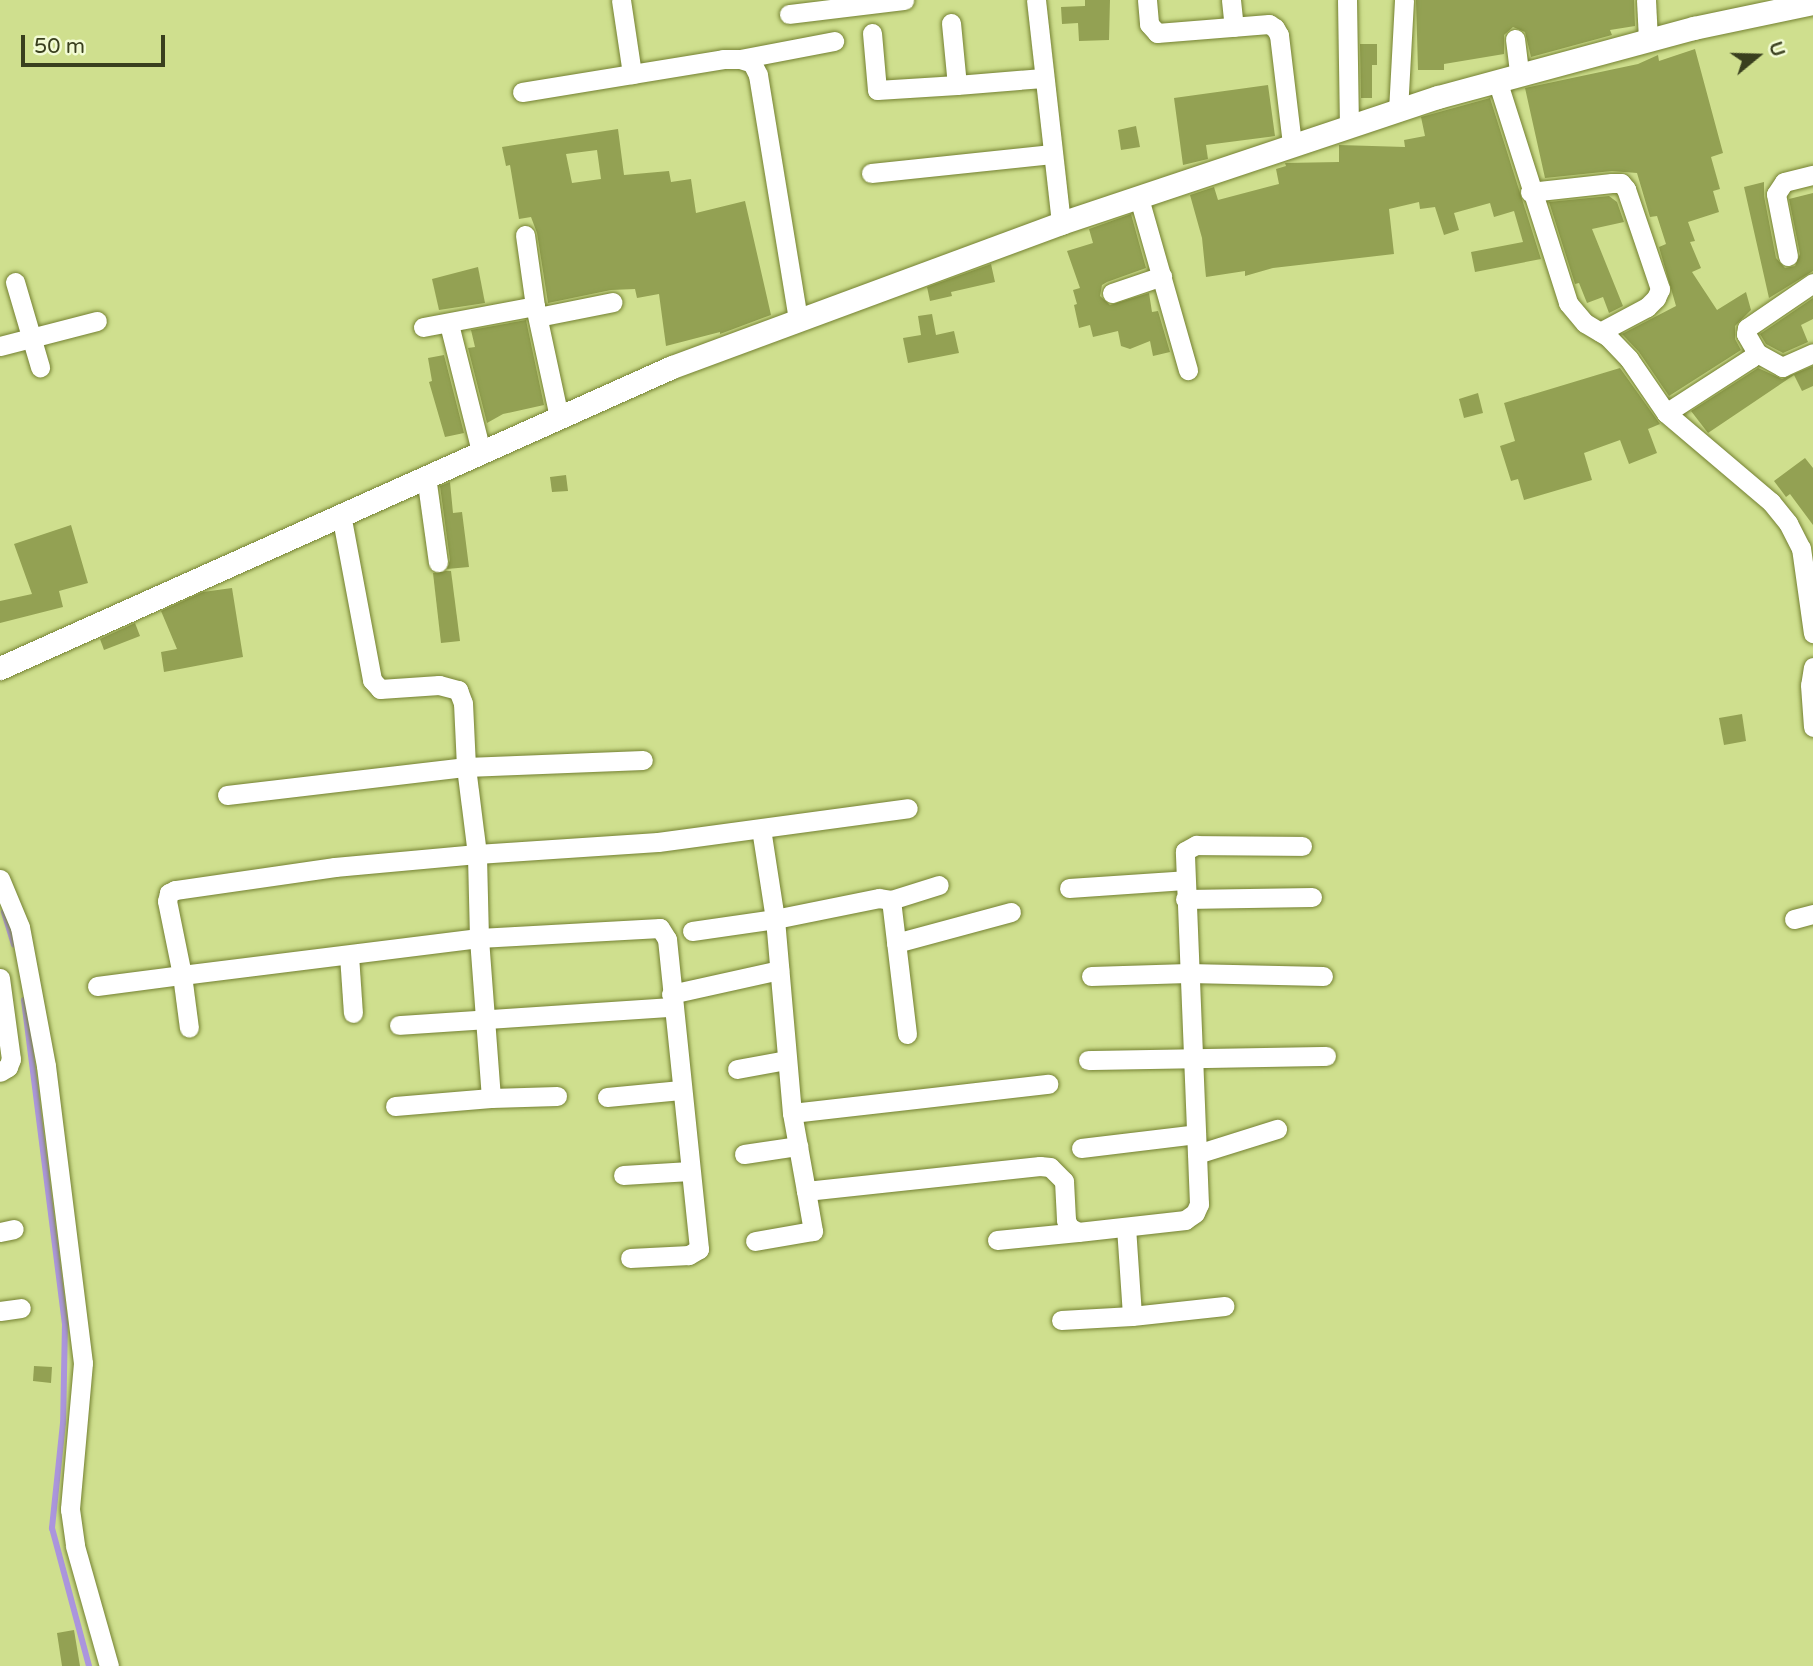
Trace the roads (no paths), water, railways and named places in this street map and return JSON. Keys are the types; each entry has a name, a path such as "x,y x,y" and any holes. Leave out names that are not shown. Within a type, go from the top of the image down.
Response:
{"street":[{"path":"621,0 632,74"},
{"path":"789,14 850,3 904,0"},
{"path":"1036,0 1060,223"},
{"path":"1147,0 1149,24 1157,33 1269,24 1279,35 1292,144"},
{"path":"1231,0 1234,27"},
{"path":"1347,0 1349,125"},
{"path":"1398,111 1404,0"},
{"path":"1646,0 1648,40"},
{"path":"0,668 672,367 1060,223 1349,125 1508,77 1648,40 1813,3"},
{"path":"951,23 957,86"},
{"path":"872,33 874,85 877,90 1043,78"},
{"path":"1515,40 1508,77 1530,192 1567,303 1585,323 1600,332 1629,359 1666,413 1771,502 1788,523 1801,548 1813,633"},
{"path":"522,92 740,59 834,41"},
{"path":"740,59 752,64 758,75 798,320"},
{"path":"872,173 1052,153"},
{"path":"1788,256 1776,194 1784,182 1813,175"},
{"path":"1530,192 1612,183 1621,183 1626,189 1660,289 1647,307 1600,332"},
{"path":"1139,198 1188,370"},
{"path":"525,235 536,312 559,416"},
{"path":"1112,293 1162,275"},
{"path":"15,282 40,367"},
{"path":"1813,283 1747,328 1746,334 1757,353 1782,367 1813,353"},
{"path":"423,327 613,303"},
{"path":"0,346 97,321"},
{"path":"449,324 481,451"},
{"path":"1666,413 1757,353"},
{"path":"426,476 438,562"},
{"path":"341,514 372,680 380,689 439,685 458,690 463,703 466,767 477,854 479,938 491,1098"},
{"path":"1813,667 1810,685 1813,727"},
{"path":"227,795 466,767 643,760"},
{"path":"189,1028 182,975 167,901 169,893 175,890 335,867 658,842 908,808"},
{"path":"755,1241 813,1231 792,1114 775,919 761,829"},
{"path":"997,1240 1185,1220 1195,1213 1199,1204 1184,860 1189,846 1302,846"},
{"path":"0,880 20,927 46,1066 83,1363 70,1509 75,1546 109,1666"},
{"path":"692,932 879,898 891,900 939,885"},
{"path":"1069,888 1185,890 1312,897"},
{"path":"891,900 907,1034"},
{"path":"896,943 1011,912"},
{"path":"97,986 479,938 660,928 667,939 699,1249 689,1255 630,1258"},
{"path":"349,955 353,1013"},
{"path":"399,1025 485,1020 672,1001 779,970"},
{"path":"1091,976 1188,972 1323,976"},
{"path":"0,978 11,1059 8,1067 0,1072"},
{"path":"1088,1060 1192,1056 1326,1056"},
{"path":"737,1069 786,1060"},
{"path":"792,1114 1048,1084"},
{"path":"607,1097 681,1090"},
{"path":"395,1106 557,1096"},
{"path":"1081,1148 1196,1144 1277,1129"},
{"path":"744,1154 798,1146"},
{"path":"806,1191 1050,1167 1064,1181 1066,1220 1069,1227 1078,1232"},
{"path":"622,1175 690,1171"},
{"path":"1126,1227 1132,1316"},
{"path":"1060,1320 1132,1316 1224,1306"},
{"path":"0,1311 21,1308"}],"waterway":[{"path":"4,912 14,945"},
{"path":"24,1000 65,1323 63,1423 52,1528 89,1666"}]}
